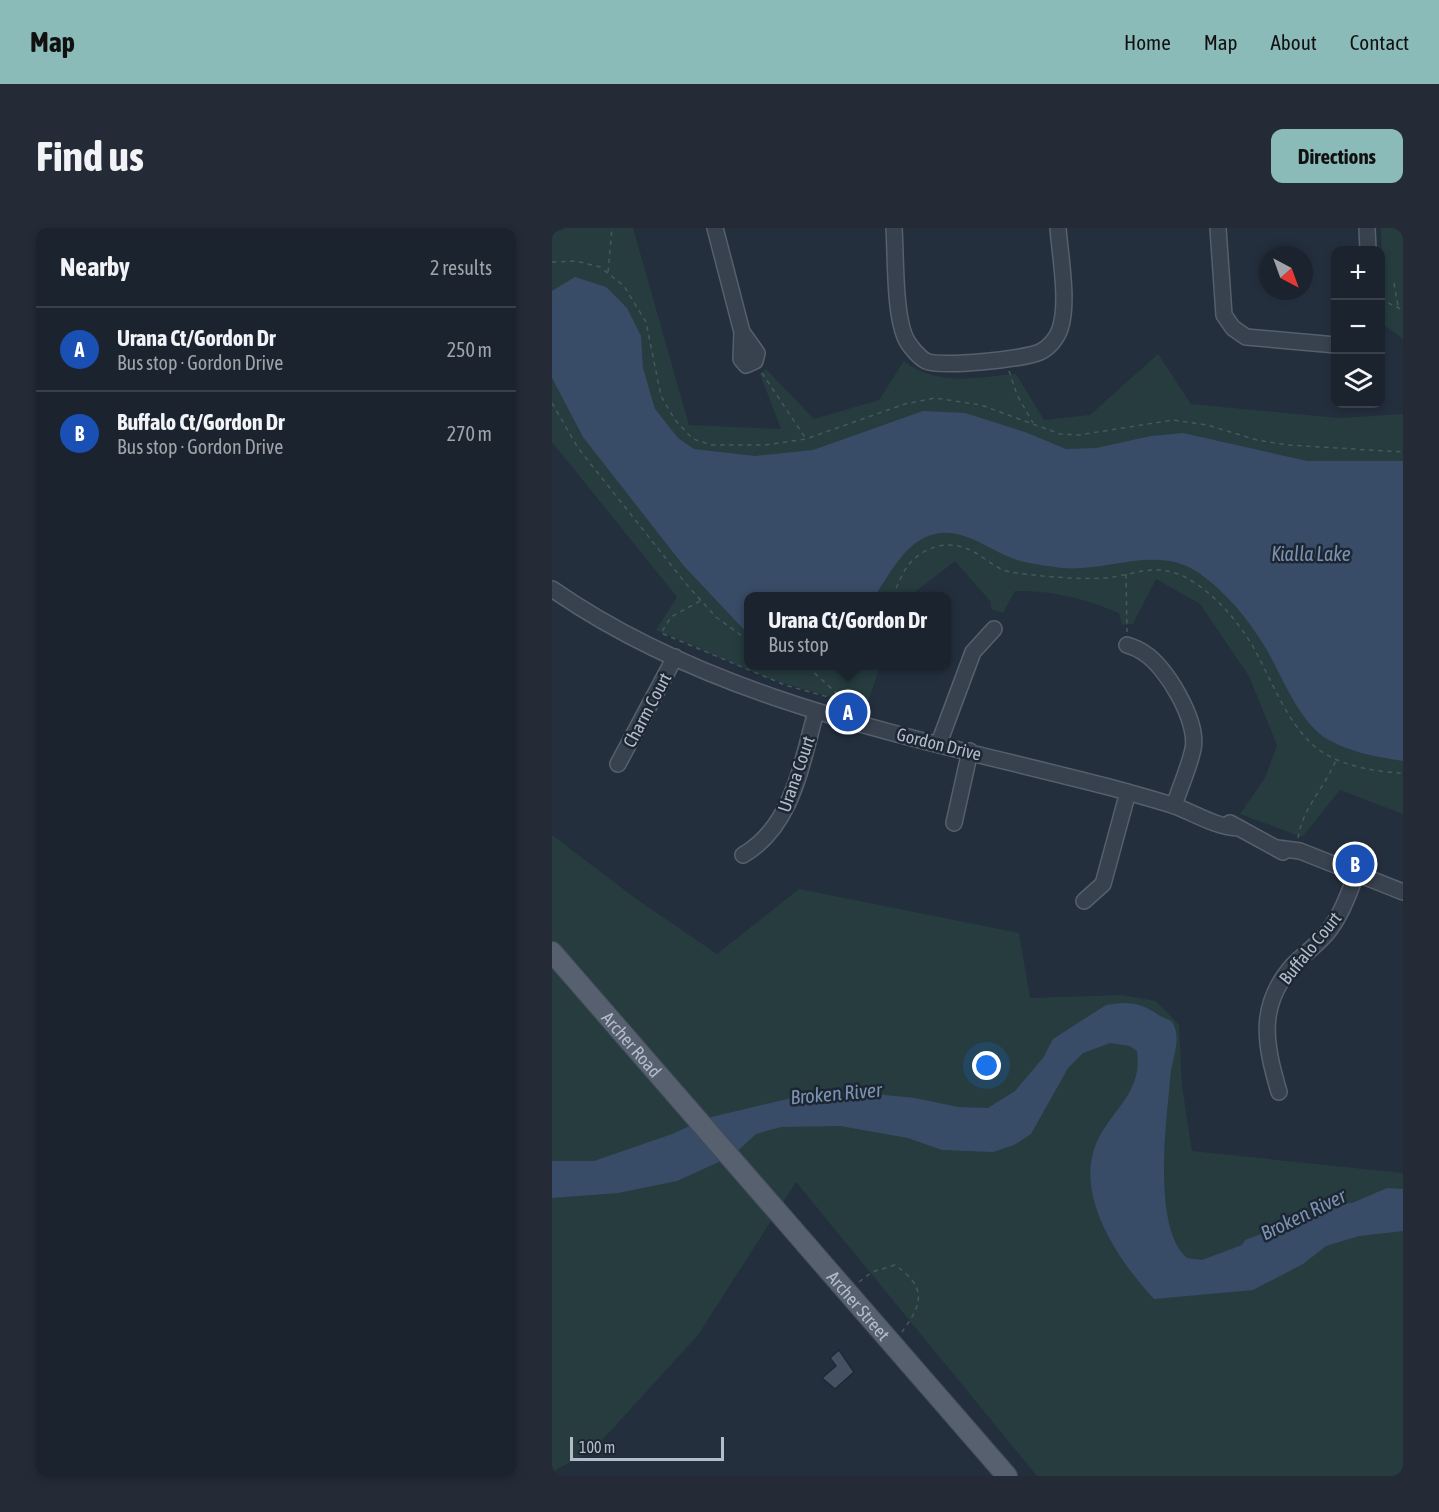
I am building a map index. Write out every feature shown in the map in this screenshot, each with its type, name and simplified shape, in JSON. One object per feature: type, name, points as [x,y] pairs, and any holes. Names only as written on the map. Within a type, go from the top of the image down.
[{"type":"main road","name":"Archer Road","points":[[552,952],[710,1135]]},
{"type":"main road","name":"Archer Street","points":[[710,1135],[1007,1476]]},
{"type":"street","points":[[715,228],[742,332],[757,358]]},
{"type":"street","points":[[894,228],[900,325],[908,342],[917,353],[926,361],[943,364],[1028,357],[1042,351],[1052,343],[1060,329],[1064,312],[1058,228]]},
{"type":"street","points":[[1218,228],[1224,315],[1233,327],[1246,337],[1331,345]]},
{"type":"street","points":[[1367,228],[1368,246]]},
{"type":"street","name":"Gordon Drive","points":[[552,589],[617,629],[734,683],[855,723],[1128,792],[1174,806],[1222,826],[1239,828],[1285,854],[1312,858],[1403,892]]},
{"type":"street","points":[[939,743],[973,652],[994,628]]},
{"type":"street","points":[[1127,645],[1146,653],[1188,710],[1194,726],[1194,747],[1174,806]]},
{"type":"street","name":"Charm Court","points":[[618,764],[675,657]]},
{"type":"street","name":"Urana Court","points":[[743,855],[760,845],[778,824],[790,801],[816,712]]},
{"type":"street","points":[[954,823],[970,752]]},
{"type":"street","points":[[1084,901],[1103,884],[1128,792]]},
{"type":"street","name":"Buffalo Court","points":[[1279,1092],[1266,1033],[1272,999],[1293,966],[1327,933],[1339,915],[1356,875]]},
{"type":"path","points":[[608,272],[612,228]]},
{"type":"path","points":[[552,262],[576,261],[608,272],[624,286],[646,322],[661,396],[675,420],[693,439],[712,445],[740,446],[806,439],[905,404],[935,398],[981,405],[1060,434],[1079,435],[1173,420],[1206,425],[1257,440],[1288,445],[1403,453]]},
{"type":"path","points":[[1394,283],[1398,307]]},
{"type":"path","points":[[1382,300],[1403,310]]},
{"type":"path","points":[[757,358],[764,379],[806,439]]},
{"type":"path","points":[[1008,358],[1012,381],[1033,424]]},
{"type":"path","points":[[552,403],[578,448],[701,600],[716,616],[744,637]]},
{"type":"path","points":[[895,592],[911,562],[933,547],[956,544],[1007,572],[1107,578],[1162,568],[1185,578],[1207,592],[1237,624],[1292,719],[1313,745],[1336,759],[1387,772],[1403,773]]},
{"type":"path","points":[[1126,573],[1127,645]]},
{"type":"path","points":[[701,600],[671,617],[661,633],[744,668]]},
{"type":"path","points":[[748,670],[774,681],[859,706],[855,723]]},
{"type":"path","points":[[811,670],[846,702]]},
{"type":"path","points":[[1312,858],[1306,838],[1298,838],[1300,823],[1327,780],[1336,759]]},
{"type":"path","points":[[847,1292],[872,1272],[895,1265],[912,1277],[920,1296],[912,1318],[890,1342]]},
{"type":"green space","name":"Kialla Lake","points":[[565,228],[633,228],[689,425],[781,429],[760,374],[766,369],[814,419],[879,400],[904,361],[917,369],[944,377],[972,378],[1016,374],[1044,420],[1090,415],[1158,354],[1191,404],[1338,418],[1403,414],[1403,814],[1340,790],[1302,837],[1240,814],[1265,778],[1277,745],[1249,676],[1200,604],[1156,579],[1133,624],[1122,625],[1119,613],[1081,600],[1042,592],[1015,591],[1003,613],[991,609],[991,602],[955,561],[915,592],[744,592],[744,668],[656,630],[677,597],[552,442],[552,234]]},
{"type":"green space","points":[[1381,228],[1403,228],[1403,339],[1385,326],[1385,246],[1382,246]]},
{"type":"green space","name":"Kialla Lake","points":[[748,670],[879,670],[866,708],[767,678]]},
{"type":"green space","points":[[552,835],[639,901],[717,954],[799,889],[1019,933],[1030,998],[1121,995],[1156,1001],[1179,1025],[1182,1086],[1192,1151],[1403,1173],[1403,1476],[1037,1476],[796,1182],[698,1335],[594,1449],[552,1472]]},
{"type":"water","name":"Kialla Lake","points":[[575,277],[606,287],[627,308],[641,336],[643,368],[655,409],[678,438],[694,449],[755,456],[813,450],[923,411],[965,413],[1025,432],[1066,449],[1096,448],[1151,436],[1183,433],[1307,461],[1403,461],[1403,761],[1356,751],[1318,733],[1300,711],[1265,647],[1236,607],[1199,573],[1183,565],[1167,561],[1133,561],[1062,568],[1017,560],[961,535],[941,533],[929,536],[910,548],[894,566],[878,592],[744,592],[744,630],[683,565],[583,437],[552,378],[552,291]]},
{"type":"water","name":"Broken River","points":[[1122,1003],[1147,1008],[1171,1021],[1175,1028],[1177,1040],[1171,1071],[1165,1142],[1165,1197],[1169,1222],[1176,1243],[1187,1258],[1202,1260],[1242,1245],[1245,1240],[1334,1204],[1352,1203],[1387,1188],[1403,1189],[1403,1231],[1359,1236],[1326,1246],[1303,1264],[1253,1290],[1154,1299],[1139,1282],[1112,1243],[1093,1198],[1090,1176],[1093,1153],[1102,1132],[1133,1085],[1138,1064],[1137,1051],[1130,1046],[1110,1043],[1083,1053],[1068,1068],[1031,1134],[1014,1145],[993,1152],[942,1150],[908,1138],[840,1126],[781,1127],[756,1134],[732,1156],[677,1181],[618,1193],[552,1198],[552,1161],[594,1161],[672,1134],[707,1118],[809,1094],[854,1092],[915,1098],[958,1107],[988,1108],[1015,1091],[1043,1058],[1053,1039],[1106,1005]]},
{"type":"building","points":[[839,1350],[854,1372],[835,1389],[822,1378],[836,1366],[830,1358]]},
{"type":"place","name":"Urana Ct/Gordon Dr","points":[[848,712]]},
{"type":"place","name":"Buffalo Ct/Gordon Dr","points":[[1355,864]]}]
